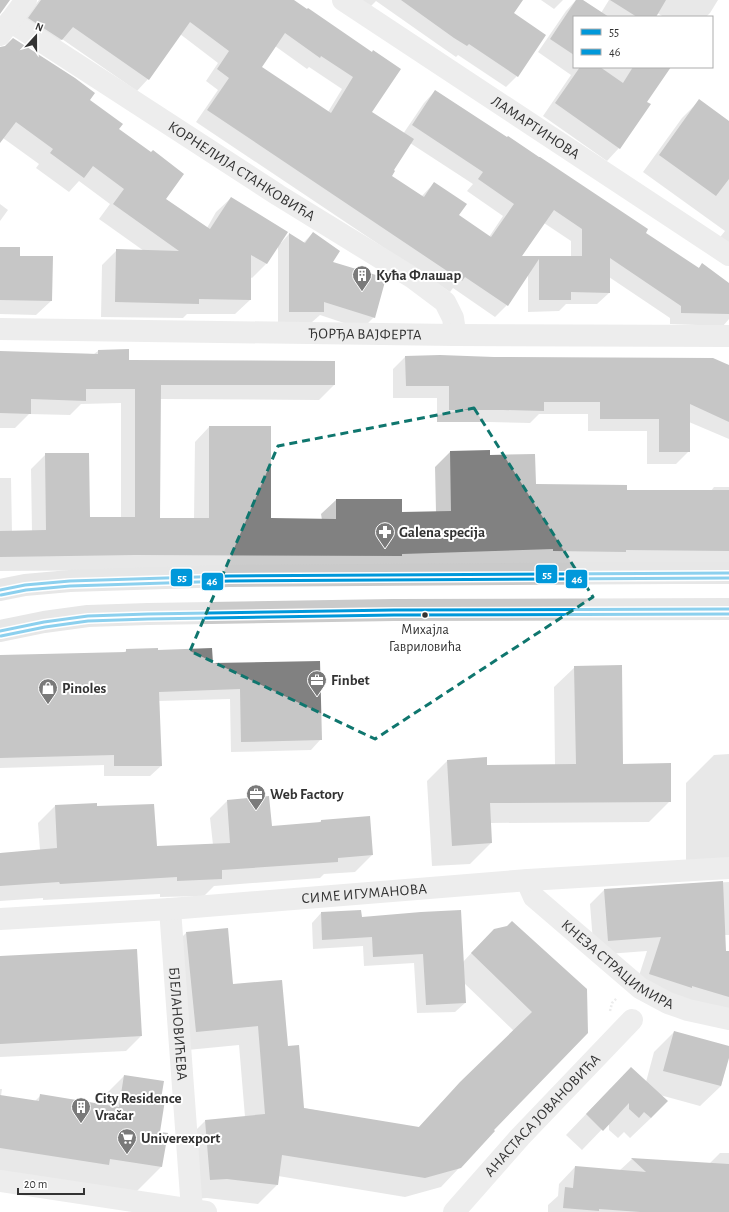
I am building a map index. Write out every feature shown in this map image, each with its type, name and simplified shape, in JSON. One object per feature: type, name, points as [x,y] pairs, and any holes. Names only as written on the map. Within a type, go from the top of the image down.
[{"type":"main road","points":[[0,590],[25,585],[70,581],[229,576],[674,572],[729,574]]},
{"type":"main road","points":[[0,630],[88,616],[148,614],[394,610],[729,609]]},
{"type":"street","points":[[5,28],[26,0]]},
{"type":"street","name":"ЛАМАРТИНОВА","points":[[343,0],[729,255]]},
{"type":"street","name":"КОРНЕЛИЈА СТАНКОВИЋА","points":[[5,28],[413,278],[444,302],[453,318],[454,335]]},
{"type":"street","name":"ЂОРЂА ВАЈФЕРТА","points":[[0,329],[454,335],[729,336]]},
{"type":"street","name":"СИМЕ ИГУМАНОВА","points":[[0,919],[170,909],[528,880],[729,868]]},
{"type":"street","name":"КНЕЗА СТРАЦИМИРА","points":[[528,880],[534,897],[640,988],[668,1003],[688,1010],[729,1019]]},
{"type":"street","name":"БЈЕЛАНОВИЋЕВА","points":[[170,909],[199,1211]]},
{"type":"street","name":"АНАСТАСА ЈОВАНОВИЋА","points":[[454,1212],[520,1137],[632,1020]]},
{"type":"street","points":[[0,1181],[199,1211]]},
{"type":"highlighted area","points":[[474,408],[593,597],[375,739],[190,651],[278,446]]},
{"type":"building","points":[[0,0],[10,0],[0,14]]},
{"type":"building","points":[[41,0],[294,0],[372,52],[373,50],[401,69],[372,112],[414,139],[394,170],[395,171],[392,176],[424,197],[434,182],[467,204],[459,215],[491,237],[514,204],[478,179],[483,172],[412,125],[435,90],[507,137],[508,136],[648,229],[646,233],[699,268],[702,263],[729,283],[729,314],[681,313],[681,306],[610,258],[610,293],[571,292],[571,300],[539,300],[539,259],[508,306],[465,277],[462,281],[207,110],[229,78],[217,69],[229,51],[190,22],[149,80],[73,27],[62,40],[28,18]],"holes":[[[285,33],[320,58],[321,56],[353,77],[331,113],[262,67]],[[554,210],[582,229],[582,256],[522,256]]]},
{"type":"building","points":[[401,0],[523,0],[514,13],[546,35],[518,77],[469,44],[467,46],[454,38]]},
{"type":"building","points":[[576,0],[583,0],[607,16],[573,16],[573,54],[550,39]]},
{"type":"building","points":[[610,0],[666,0],[657,16],[635,16]]},
{"type":"building","points":[[13,38],[75,78],[95,93],[90,100],[123,124],[119,129],[151,152],[153,150],[184,174],[166,199],[210,229],[231,197],[288,232],[267,264],[251,255],[251,300],[199,299],[199,304],[115,302],[116,249],[179,251],[113,204],[124,189],[93,166],[84,178],[50,153],[53,149],[16,122],[0,143],[0,47],[5,46]]},
{"type":"building","points":[[579,68],[601,68],[623,83],[632,68],[670,68],[647,102],[651,104],[620,149],[555,103]]},
{"type":"building","points":[[699,99],[729,121],[729,179],[716,196],[659,155]]},
{"type":"building","points":[[313,232],[340,251],[333,262],[386,278],[375,318],[324,302],[324,312],[289,312],[289,233],[305,243]]},
{"type":"building","points":[[0,247],[20,247],[20,256],[53,256],[52,301],[0,300]]},
{"type":"building","points":[[129,349],[129,360],[335,361],[335,385],[161,385],[160,518],[209,518],[209,426],[271,426],[271,518],[336,519],[336,499],[402,499],[402,512],[451,511],[450,451],[490,450],[490,455],[535,454],[536,484],[627,485],[627,490],[729,490],[729,551],[626,550],[626,552],[553,551],[553,549],[402,554],[402,556],[135,555],[0,557],[0,531],[46,530],[45,453],[89,453],[90,517],[135,517],[135,389],[86,389],[86,401],[31,399],[31,414],[0,413],[0,351],[98,354],[98,350]]},
{"type":"building","points":[[440,355],[494,357],[713,358],[729,365],[729,422],[690,404],[690,452],[659,452],[659,419],[600,419],[600,402],[544,402],[544,411],[449,410],[449,386],[406,386],[405,356]]},
{"type":"building","points":[[158,648],[158,650],[212,648],[213,663],[320,661],[322,740],[241,742],[240,689],[159,692],[162,766],[114,766],[114,755],[0,758],[0,655],[126,652],[126,649]]},
{"type":"building","points":[[622,665],[623,764],[671,763],[671,802],[490,803],[492,843],[452,846],[447,760],[487,757],[487,765],[576,764],[574,666]]},
{"type":"building","points":[[269,796],[272,826],[370,816],[373,855],[338,858],[338,862],[222,870],[222,879],[177,881],[177,877],[0,886],[0,853],[57,848],[55,805],[97,803],[97,806],[154,804],[157,846],[230,843],[227,800]]},
{"type":"building","points":[[723,881],[726,951],[729,951],[729,997],[692,986],[692,988],[649,974],[661,937],[608,941],[604,889]]},
{"type":"building","points":[[361,910],[362,917],[461,910],[466,1003],[426,1005],[423,954],[373,957],[372,937],[322,940],[321,912]]},
{"type":"building","points":[[512,921],[587,989],[588,1033],[494,1130],[495,1131],[461,1168],[425,1178],[282,1155],[278,1185],[227,1179],[210,1180],[205,1120],[265,1114],[258,1026],[196,1032],[186,932],[228,928],[233,984],[282,980],[288,1046],[299,1045],[304,1108],[419,1127],[460,1082],[532,1012],[471,953],[494,929],[507,926]]},
{"type":"building","points":[[137,949],[142,1036],[0,1044],[0,956]]},
{"type":"building","points":[[674,1031],[729,1046],[729,1058],[721,1086],[663,1071]]},
{"type":"building","points":[[631,1067],[668,1101],[651,1118],[644,1112],[639,1118],[629,1109],[629,1103],[603,1131],[586,1114]]},
{"type":"building","name":"City Residence Vračar","points":[[124,1075],[164,1081],[161,1099],[165,1100],[160,1132],[168,1133],[162,1167],[110,1159],[109,1165],[0,1148],[0,1095],[39,1101],[40,1094],[119,1107]]},
{"type":"building","points":[[631,1158],[729,1164],[729,1212],[640,1212],[563,1208],[565,1187],[573,1188],[575,1166],[646,1172]]},
{"type":"transit line","name":"55","points":[[0,590],[25,585],[70,581],[229,576],[729,573]]},
{"type":"transit line","name":"46","points":[[1,595],[26,590],[70,586],[229,581],[729,578]]},
{"type":"transit line","name":"55","points":[[0,631],[44,622],[88,616],[148,614],[394,610],[729,609]]},
{"type":"transit line","name":"46","points":[[1,636],[45,627],[88,621],[148,619],[394,615],[729,614]]},
{"type":"place","name":"Кућа Флашар","points":[[362,292]]},
{"type":"place","name":"Galena specija","points":[[385,549]]},
{"type":"place","name":"Михајла Гавриловића","points":[[425,615]]},
{"type":"place","name":"Finbet","points":[[317,697]]},
{"type":"place","name":"Pinoles","points":[[48,705]]},
{"type":"place","name":"Web Factory","points":[[256,811]]},
{"type":"place","name":"City Residence Vračar","points":[[81,1124]]},
{"type":"place","name":"Univerexport","points":[[127,1155]]}]
